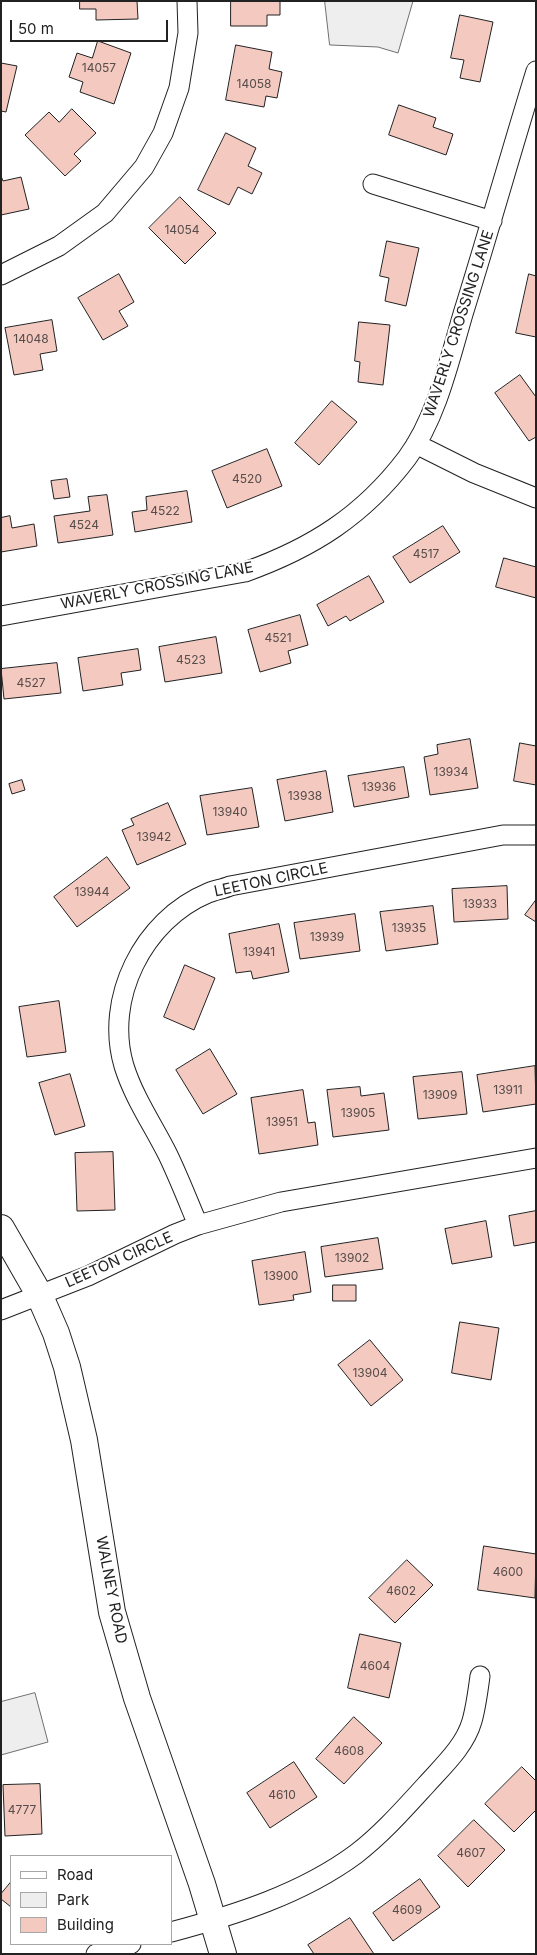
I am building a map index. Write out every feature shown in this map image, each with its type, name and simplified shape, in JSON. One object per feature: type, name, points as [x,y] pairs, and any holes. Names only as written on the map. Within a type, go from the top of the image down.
[{"type":"main road","name":"WALNEY ROAD","points":[[1,1228],[38,1294],[56,1332],[75,1398],[87,1456],[112,1612],[125,1661],[155,1754],[214,1920],[223,1954]]},
{"type":"street","points":[[1,275],[59,246],[105,213],[144,167],[163,133],[179,88],[188,33],[186,1]]},
{"type":"street","name":"WAVERLY CROSSING LANE","points":[[1,616],[245,572],[282,558],[317,540],[349,518],[377,492],[406,459],[427,424],[447,367],[536,71]]},
{"type":"street","points":[[373,184],[492,221]]},
{"type":"street","points":[[416,444],[474,473],[536,498]]},
{"type":"street","name":"LEETON CIRCLE","points":[[198,1225],[168,1154],[131,1088],[120,1040],[120,1017],[128,979],[141,950],[154,933],[171,916],[189,903],[208,893],[230,886],[503,835],[536,835]]},
{"type":"street","name":"LEETON CIRCLE","points":[[1,1310],[88,1276],[175,1234],[198,1225],[281,1202],[536,1158]]},
{"type":"street","points":[[172,1932],[258,1905],[328,1873],[356,1854],[386,1828],[451,1757],[463,1741],[472,1721],[480,1676]]},
{"type":"street","points":[[96,1954],[128,1945]]},
{"type":"green space","points":[[325,1],[413,1],[398,53],[378,47],[330,45]]},
{"type":"green space","points":[[35,1693],[48,1742],[1,1755],[1,1702]]},
{"type":"building","points":[[80,1],[137,1],[138,19],[96,20],[96,9],[80,9]]},
{"type":"building","points":[[231,1],[280,1],[280,15],[267,15],[267,26],[231,26]]},
{"type":"building","points":[[460,15],[493,22],[480,82],[460,78],[464,60],[451,58]]},
{"type":"building","points":[[98,41],[131,53],[114,104],[80,92],[83,82],[69,77],[77,53],[92,58]]},
{"type":"building","points":[[236,45],[272,52],[269,69],[282,72],[277,98],[266,96],[264,107],[226,100]]},
{"type":"building","points":[[1,63],[17,66],[6,112],[1,111]]},
{"type":"building","points":[[399,105],[436,118],[433,127],[453,134],[446,155],[389,135]]},
{"type":"building","points":[[72,109],[96,133],[74,154],[81,161],[65,176],[25,135],[49,112],[59,122]]},
{"type":"building","points":[[226,133],[256,148],[248,166],[262,173],[252,194],[238,187],[229,205],[198,190]]},
{"type":"building","points":[[1,176],[3,181],[21,177],[29,209],[1,215]]},
{"type":"building","points":[[180,197],[216,233],[185,264],[149,228]]},
{"type":"building","points":[[387,241],[419,248],[406,306],[385,301],[389,278],[380,276]]},
{"type":"building","points":[[119,274],[134,302],[119,311],[128,326],[103,340],[78,298]]},
{"type":"building","points":[[529,274],[536,276],[536,337],[516,333]]},
{"type":"building","points":[[52,320],[57,351],[40,354],[43,370],[14,375],[5,328]]},
{"type":"building","points":[[359,322],[390,325],[383,385],[358,382],[360,362],[355,361]]},
{"type":"building","points":[[520,375],[536,397],[536,437],[529,441],[495,393]]},
{"type":"building","points":[[332,401],[357,422],[319,465],[295,443]]},
{"type":"building","points":[[267,449],[282,486],[227,508],[212,471]]},
{"type":"building","points":[[67,479],[70,497],[54,499],[51,481]]},
{"type":"building","points":[[187,491],[192,522],[135,532],[132,512],[147,510],[146,497]]},
{"type":"building","points":[[107,495],[113,535],[58,543],[54,516],[90,511],[88,497]]},
{"type":"building","points":[[10,516],[12,528],[34,524],[37,546],[1,552],[1,518]]},
{"type":"building","points":[[443,526],[460,552],[410,583],[393,557]]},
{"type":"building","points":[[504,558],[536,567],[536,598],[496,587]]},
{"type":"building","points":[[369,576],[384,602],[350,621],[346,616],[328,626],[317,605]]},
{"type":"building","points":[[300,615],[308,645],[288,651],[291,663],[260,672],[248,630]]},
{"type":"building","points":[[216,637],[222,673],[165,682],[159,647]]},
{"type":"building","points":[[138,649],[141,670],[121,673],[123,685],[83,691],[78,658]]},
{"type":"building","points":[[57,663],[61,693],[4,699],[1,669]]},
{"type":"building","points":[[470,739],[478,788],[430,795],[424,757],[438,754],[437,745]]},
{"type":"building","points":[[520,743],[536,746],[536,785],[514,781]]},
{"type":"building","points":[[404,767],[409,797],[354,807],[348,776]]},
{"type":"building","points":[[326,771],[333,812],[285,821],[277,780]]},
{"type":"building","points":[[22,780],[25,790],[12,794],[9,784]]},
{"type":"building","points":[[252,788],[259,827],[207,835],[200,796]]},
{"type":"building","points":[[168,803],[186,844],[137,865],[122,830],[134,825],[131,819]]},
{"type":"building","points":[[107,857],[130,888],[77,927],[54,897]]},
{"type":"building","points":[[507,886],[508,919],[454,922],[452,889]]},
{"type":"building","points":[[536,900],[536,922],[525,915]]},
{"type":"building","points":[[433,906],[438,944],[386,951],[380,912]]},
{"type":"building","points":[[355,914],[360,951],[300,959],[294,923]]},
{"type":"building","points":[[279,924],[289,972],[253,979],[251,971],[236,973],[229,934]]},
{"type":"building","points":[[185,965],[215,978],[194,1030],[164,1017]]},
{"type":"building","points":[[59,1001],[66,1052],[27,1057],[19,1007]]},
{"type":"building","points":[[210,1049],[237,1094],[203,1114],[176,1070]]},
{"type":"building","points":[[535,1066],[536,1104],[483,1112],[477,1075]]},
{"type":"building","points":[[462,1072],[467,1114],[418,1119],[413,1077]]},
{"type":"building","points":[[70,1074],[85,1126],[55,1135],[39,1083]]},
{"type":"building","points":[[360,1087],[361,1096],[384,1093],[389,1130],[333,1137],[327,1090]]},
{"type":"building","points":[[303,1090],[308,1123],[315,1122],[318,1145],[259,1154],[251,1098]]},
{"type":"building","points":[[113,1152],[115,1210],[77,1211],[75,1153]]},
{"type":"building","points":[[536,1211],[536,1242],[514,1246],[509,1216]]},
{"type":"building","points":[[486,1221],[492,1257],[452,1264],[445,1229]]},
{"type":"building","points":[[378,1238],[383,1269],[325,1277],[321,1247]]},
{"type":"building","points":[[305,1252],[311,1292],[293,1295],[294,1300],[259,1305],[252,1261]]},
{"type":"building","points":[[333,1285],[356,1285],[356,1301],[333,1301]]},
{"type":"building","points":[[460,1322],[499,1328],[491,1380],[452,1373]]},
{"type":"building","points":[[370,1340],[403,1380],[371,1406],[338,1365]]},
{"type":"building","points":[[484,1546],[536,1554],[535,1598],[478,1590]]},
{"type":"building","points":[[407,1560],[433,1585],[395,1623],[369,1598]]},
{"type":"building","points":[[360,1634],[401,1643],[389,1698],[348,1688]]},
{"type":"building","points":[[354,1717],[382,1743],[344,1784],[316,1759]]},
{"type":"building","points":[[294,1762],[317,1797],[270,1828],[247,1793]]},
{"type":"building","points":[[522,1767],[536,1781],[536,1810],[514,1832],[485,1804]]},
{"type":"building","points":[[40,1784],[42,1834],[5,1836],[3,1785]]},
{"type":"building","points":[[474,1820],[505,1850],[468,1887],[438,1856]]},
{"type":"building","points":[[420,1879],[440,1907],[393,1941],[373,1913]]},
{"type":"building","points":[[10,1883],[10,1906],[1,1899],[1,1894]]},
{"type":"building","points":[[350,1918],[374,1954],[314,1954],[308,1945]]}]
